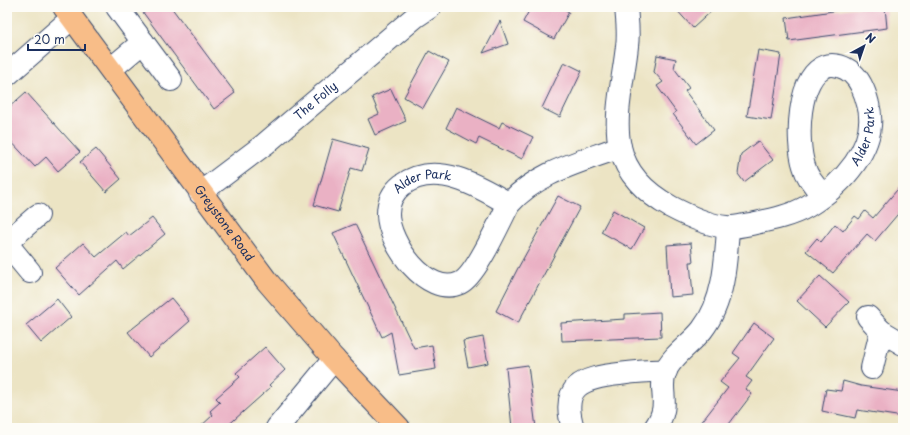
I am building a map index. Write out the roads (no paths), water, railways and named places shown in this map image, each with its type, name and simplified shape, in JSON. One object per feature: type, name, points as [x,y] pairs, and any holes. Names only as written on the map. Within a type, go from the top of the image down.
[{"type":"main road","name":"Greystone Road","points":[[68,13],[266,280],[334,359],[399,428]]},
{"type":"street","points":[[117,7],[171,80]]},
{"type":"street","name":"Alder Park","points":[[626,7],[628,44],[617,121],[620,147],[627,167],[640,184],[661,202],[687,216],[709,224],[728,228],[762,222],[808,206],[823,195],[846,175],[858,159],[870,125],[869,108],[864,90],[858,80],[843,67],[833,65],[824,67],[816,72],[811,78],[805,92],[801,120],[801,149],[804,166],[811,182],[823,195]]},
{"type":"street","name":"The Folly","points":[[200,193],[265,144],[418,10]]},
{"type":"street","points":[[7,75],[68,13]]},
{"type":"street","points":[[111,69],[143,42]]},
{"type":"street","name":"Alder Park","points":[[509,204],[479,187],[460,179],[442,176],[424,176],[407,182],[393,194],[389,207],[388,220],[401,252],[420,273],[439,284],[454,285],[461,283],[472,271],[509,204],[521,191],[543,177],[620,147]]},
{"type":"street","points":[[30,272],[7,243],[38,215]]},
{"type":"street","points":[[656,428],[664,408],[666,371],[673,360],[702,330],[714,311],[724,274],[728,228]]},
{"type":"street","points":[[872,368],[874,324],[903,344]]},
{"type":"street","points":[[277,428],[334,359]]},
{"type":"street","points":[[573,428],[568,409],[569,401],[576,388],[584,381],[597,376],[647,371],[666,371]]}]
